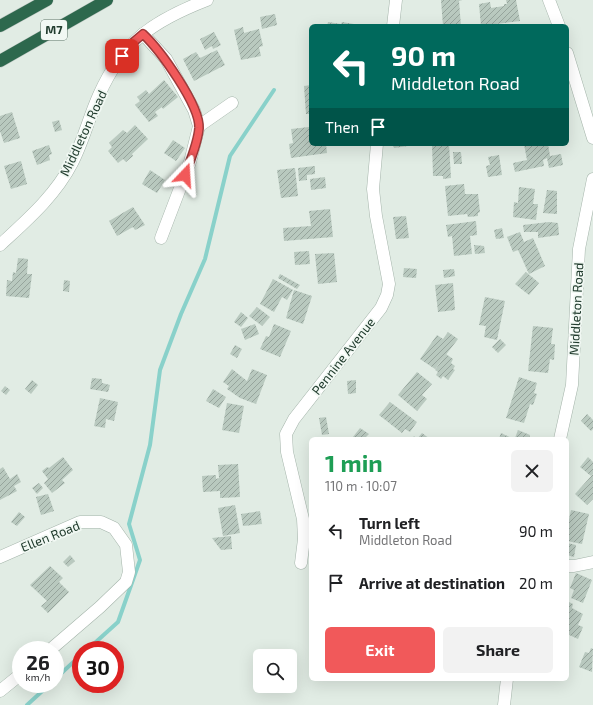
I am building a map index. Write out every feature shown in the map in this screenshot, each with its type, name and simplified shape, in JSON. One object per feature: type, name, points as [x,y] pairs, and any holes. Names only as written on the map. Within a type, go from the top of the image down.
[{"type":"highway","name":"M7","points":[[0,26],[47,0]]},
{"type":"highway","name":"M7","points":[[0,61],[107,0]]},
{"type":"street","name":"Middleton Road","points":[[0,245],[30,218],[56,189],[72,162],[100,94],[114,68],[130,45],[154,25],[177,12],[207,0]]},
{"type":"street","points":[[393,24],[396,0]]},
{"type":"street","points":[[549,0],[558,24]]},
{"type":"street","points":[[143,34],[166,60],[194,110],[199,126],[190,162],[161,238]]},
{"type":"street","points":[[569,60],[593,138]]},
{"type":"street","points":[[199,126],[232,103]]},
{"type":"street","name":"Pennine Avenue","points":[[301,563],[304,539],[303,519],[286,452],[286,434],[294,419],[381,308],[388,295],[389,284],[376,216],[373,189],[377,146]]},
{"type":"street","name":"Middleton Road","points":[[560,437],[572,385],[580,249],[593,180]]},
{"type":"street","name":"Ellen Road","points":[[0,557],[80,522],[101,522],[114,528],[126,545],[129,559],[129,572],[126,582],[60,641]]},
{"type":"street","points":[[569,566],[593,562]]},
{"type":"street","points":[[0,691],[12,681]]},
{"type":"street","points":[[504,705],[507,681]]},
{"type":"building","points":[[441,0],[462,0],[459,1],[461,24],[443,24]]},
{"type":"building","points":[[506,0],[516,0],[520,21],[497,24],[481,24],[479,4],[490,2],[491,8],[504,6],[504,4],[507,4]]},
{"type":"building","points":[[275,14],[277,25],[262,29],[260,17]]},
{"type":"building","points":[[328,22],[341,24],[328,24]]},
{"type":"building","points":[[342,22],[354,24],[341,24]]},
{"type":"building","points":[[243,27],[244,33],[259,29],[263,46],[259,47],[261,56],[241,60],[234,30]]},
{"type":"building","points":[[214,32],[221,45],[213,49],[212,46],[205,50],[200,39]]},
{"type":"building","points":[[217,50],[225,65],[194,81],[183,59],[196,52],[200,58]]},
{"type":"building","points":[[164,80],[178,97],[163,109],[162,107],[155,112],[158,116],[149,122],[135,105],[140,101],[137,97],[146,90],[149,94]]},
{"type":"building","points":[[309,85],[309,114],[306,114],[304,86]]},
{"type":"building","points":[[12,112],[20,138],[4,143],[0,131],[0,116]]},
{"type":"building","points":[[59,120],[62,130],[55,132],[52,122]]},
{"type":"building","points":[[135,125],[148,139],[126,162],[123,159],[118,163],[108,151],[112,147],[109,143],[123,130],[127,133]]},
{"type":"building","points":[[309,127],[309,146],[326,146],[327,153],[291,158],[289,144],[293,143],[291,129]]},
{"type":"building","points":[[173,140],[185,148],[176,161],[164,153]]},
{"type":"building","points":[[49,145],[52,154],[49,155],[50,160],[37,165],[32,151]]},
{"type":"building","points":[[394,146],[408,146],[394,148]]},
{"type":"building","points":[[432,146],[449,146],[451,178],[443,179],[443,176],[433,176]]},
{"type":"building","points":[[524,146],[548,146],[550,156],[561,154],[563,165],[549,168],[547,158],[543,160],[544,166],[515,172],[513,163],[527,160]]},
{"type":"building","points":[[453,152],[461,152],[462,164],[454,164]]},
{"type":"building","points":[[499,155],[502,175],[488,177],[486,166],[490,165],[488,157]]},
{"type":"building","points":[[21,161],[27,184],[11,189],[4,166]]},
{"type":"building","points":[[315,166],[315,174],[307,175],[307,180],[299,181],[298,168]]},
{"type":"building","points":[[295,168],[298,196],[281,198],[277,170]]},
{"type":"building","points":[[150,170],[165,180],[157,193],[142,184]]},
{"type":"building","points":[[325,177],[326,188],[311,190],[310,179]]},
{"type":"building","points":[[464,184],[465,194],[478,194],[480,212],[478,213],[478,216],[468,217],[467,214],[448,216],[445,186]]},
{"type":"building","points":[[519,187],[535,189],[533,204],[538,204],[536,220],[513,217],[514,202],[518,203]]},
{"type":"building","points":[[547,190],[557,191],[557,214],[543,213]]},
{"type":"building","points":[[133,207],[145,225],[135,230],[133,227],[117,236],[109,221]]},
{"type":"building","points":[[330,209],[333,237],[284,241],[283,228],[311,226],[309,211]]},
{"type":"building","points":[[406,216],[409,238],[396,239],[393,217]]},
{"type":"building","points":[[476,221],[477,235],[470,236],[472,254],[454,256],[452,236],[448,237],[446,225]]},
{"type":"building","points":[[549,222],[558,223],[559,235],[538,238],[538,232],[524,232],[523,225]]},
{"type":"building","points":[[502,228],[504,238],[496,239],[494,230]]},
{"type":"building","points":[[520,232],[524,242],[533,238],[545,266],[529,274],[518,250],[513,252],[507,237]]},
{"type":"building","points":[[474,245],[484,246],[485,253],[475,254]]},
{"type":"building","points":[[309,251],[310,264],[295,265],[294,252]]},
{"type":"building","points":[[334,253],[337,282],[318,284],[315,254]]},
{"type":"building","points":[[18,258],[28,259],[27,274],[32,274],[29,298],[6,296],[7,280],[12,281],[13,272],[16,273]]},
{"type":"building","points":[[404,268],[417,269],[416,278],[403,277]]},
{"type":"building","points":[[454,269],[455,276],[444,278],[443,270]]},
{"type":"building","points":[[526,272],[539,283],[529,295],[515,284]]},
{"type":"building","points":[[280,274],[300,285],[297,289],[278,278]]},
{"type":"building","points":[[273,279],[293,290],[287,300],[282,297],[274,312],[260,304]]},
{"type":"building","points":[[64,280],[70,281],[69,292],[63,291]]},
{"type":"building","points":[[453,283],[455,310],[438,312],[435,285]]},
{"type":"building","points":[[294,290],[312,296],[303,324],[286,318]]},
{"type":"building","points":[[485,297],[505,301],[497,340],[484,337],[486,326],[479,325]]},
{"type":"building","points":[[257,307],[270,317],[262,326],[249,316]]},
{"type":"building","points":[[241,312],[248,318],[241,327],[234,322]]},
{"type":"building","points":[[255,324],[259,334],[245,340],[241,329]]},
{"type":"building","points":[[274,324],[291,331],[280,357],[260,349],[266,336],[269,337]]},
{"type":"building","points":[[533,326],[553,328],[551,344],[555,344],[554,360],[550,359],[548,373],[528,371]]},
{"type":"building","points":[[448,332],[458,339],[435,369],[420,359],[437,335],[443,339]]},
{"type":"building","points":[[500,339],[506,345],[498,353],[492,347]]},
{"type":"building","points":[[235,345],[242,349],[237,358],[230,354]]},
{"type":"building","points":[[446,354],[453,359],[451,363],[455,366],[453,369],[455,370],[448,380],[443,376],[441,379],[436,375],[438,372],[435,370]]},
{"type":"building","points":[[232,369],[247,381],[252,369],[267,375],[256,404],[240,398],[227,389],[229,386],[223,382]]},
{"type":"building","points":[[417,372],[432,384],[422,395],[427,399],[417,411],[398,395]]},
{"type":"building","points":[[519,377],[537,383],[534,393],[537,394],[533,405],[530,404],[524,423],[506,418]]},
{"type":"building","points":[[92,378],[102,379],[102,383],[110,385],[108,392],[90,389]]},
{"type":"building","points":[[32,380],[38,385],[31,394],[25,389]]},
{"type":"building","points":[[356,380],[356,393],[348,394],[347,381]]},
{"type":"building","points":[[5,386],[10,390],[6,395],[1,391]]},
{"type":"building","points":[[213,389],[226,397],[219,408],[206,401]]},
{"type":"building","points":[[100,398],[118,402],[114,421],[106,419],[105,428],[94,426]]},
{"type":"building","points":[[390,402],[417,422],[410,432],[405,429],[402,433],[379,415]]},
{"type":"building","points":[[227,403],[244,406],[239,433],[222,430]]},
{"type":"building","points":[[587,414],[593,420],[593,429],[591,431],[581,421]]},
{"type":"building","points":[[326,417],[329,434],[322,435],[319,418]]},
{"type":"building","points":[[360,428],[369,434],[366,437],[353,437]]},
{"type":"building","points":[[518,430],[530,435],[530,437],[515,437]]},
{"type":"building","points":[[422,433],[427,437],[419,437]]},
{"type":"building","points":[[501,433],[510,437],[500,437]]},
{"type":"building","points":[[63,457],[73,470],[62,480],[65,483],[52,493],[44,483],[48,479],[42,471],[47,467],[49,468]]},
{"type":"building","points":[[588,457],[593,462],[593,474],[591,476],[580,467]]},
{"type":"building","points":[[238,464],[240,497],[220,498],[220,491],[203,492],[202,476],[216,475],[216,479],[219,478],[218,465]]},
{"type":"building","points":[[3,467],[10,479],[17,474],[21,482],[14,486],[17,491],[0,500],[0,469]]},
{"type":"building","points":[[593,474],[593,499],[587,505],[575,494]]},
{"type":"building","points":[[39,483],[43,488],[37,494],[32,488]]},
{"type":"building","points":[[48,494],[54,511],[41,515],[36,497]]},
{"type":"building","points":[[235,505],[240,533],[223,536],[218,508]]},
{"type":"building","points":[[571,510],[589,514],[582,544],[569,541],[569,520]]},
{"type":"building","points":[[260,511],[262,524],[243,526],[241,514]]},
{"type":"building","points":[[19,512],[25,517],[17,526],[11,522]]},
{"type":"building","points":[[231,536],[232,549],[221,550],[212,538]]},
{"type":"building","points":[[569,543],[576,545],[574,557],[569,556]]},
{"type":"building","points":[[70,555],[75,561],[68,567],[63,562]]},
{"type":"building","points":[[50,566],[63,578],[59,582],[69,592],[48,613],[41,606],[47,601],[30,585]]},
{"type":"building","points":[[576,573],[592,580],[583,603],[571,598],[574,590],[570,588]]},
{"type":"building","points":[[569,602],[573,604],[572,608],[583,614],[578,625],[583,627],[578,639],[569,635]]},
{"type":"building","points":[[591,648],[593,649],[592,672],[579,667],[585,652],[589,653]]},
{"type":"waterway","points":[[97,641],[118,622],[140,560],[129,524],[150,445],[160,370],[181,314],[205,259],[230,156],[274,90]]},
{"type":"waterway","points":[[64,671],[72,663]]},
{"type":"waterway","points":[[27,705],[40,693]]},
{"type":"route","points":[[122,56],[130,45],[143,34],[157,47],[180,83],[194,110],[199,126],[196,142],[185,175]]}]
